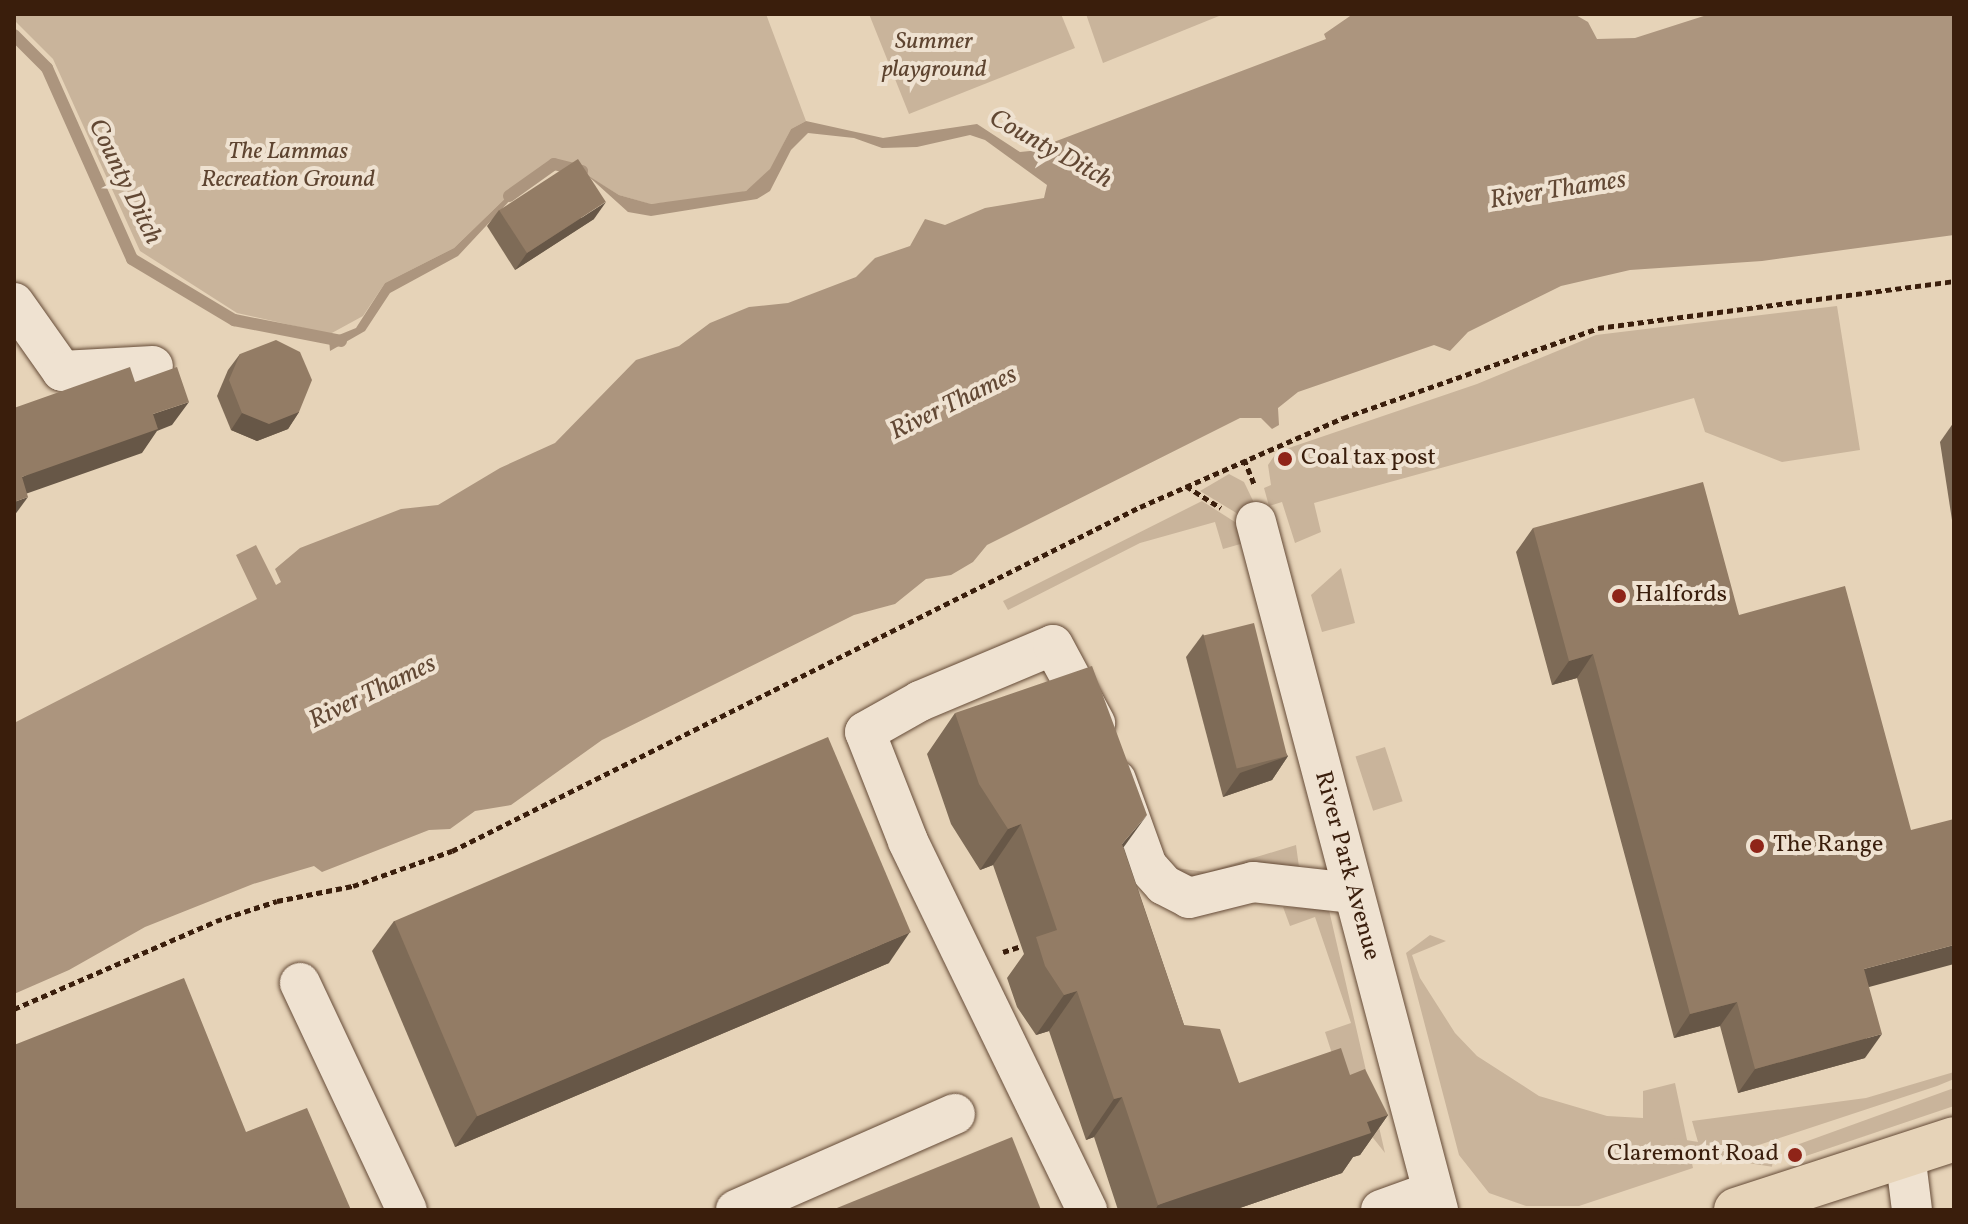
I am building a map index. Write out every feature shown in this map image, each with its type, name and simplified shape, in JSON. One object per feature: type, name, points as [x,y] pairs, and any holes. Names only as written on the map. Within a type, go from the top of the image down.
[{"type":"main road","points":[[1736,1210],[1954,1139]]},
{"type":"street","points":[[14,303],[62,371],[153,366]]},
{"type":"street","name":"River Park Avenue","points":[[1256,522],[1435,1201]]},
{"type":"street","points":[[1087,1210],[908,841],[865,732],[920,701],[1053,645],[1085,696],[1147,866],[1164,885],[1189,898],[1253,882],[1353,893]]},
{"type":"street","points":[[300,983],[407,1210]]},
{"type":"street","points":[[736,1210],[955,1114]]},
{"type":"street","points":[[1905,1154],[1912,1210]]},
{"type":"street","points":[[1386,1209],[1435,1201]]},
{"type":"path","points":[[14,1009],[216,921],[277,901],[353,886],[452,851],[1140,507],[1343,418],[1598,328],[1954,281]]},
{"type":"green space","name":"The Lammas Recreation Ground","points":[[14,14],[766,14],[806,121],[791,129],[770,171],[746,191],[726,197],[650,204],[619,195],[568,164],[554,164],[518,186],[454,248],[385,283],[363,316],[330,334],[237,313],[140,251],[53,59],[14,20]]},
{"type":"green space","name":"Summer playground","points":[[869,14],[1061,14],[1075,48],[909,114]]},
{"type":"green space","points":[[1086,14],[1224,14],[1103,63]]},
{"type":"green space","points":[[1837,306],[1860,450],[1782,462],[1705,432],[1694,398],[1314,503],[1321,532],[1295,543],[1282,502],[1269,506],[1264,488],[1271,485],[1268,465],[1277,452],[1477,384],[1596,335]]},
{"type":"green space","points":[[1229,474],[1244,482],[1257,509],[1238,514],[1200,491]]},
{"type":"green space","points":[[1202,501],[1238,524],[1244,543],[1223,549],[1215,522],[1140,543],[1008,610],[1003,601]]},
{"type":"green space","points":[[1341,568],[1355,623],[1322,632],[1311,595]]},
{"type":"green space","points":[[1385,747],[1403,801],[1373,811],[1356,757]]},
{"type":"green space","points":[[1296,845],[1299,867],[1259,863],[1195,878],[1167,867],[1207,872]]},
{"type":"green space","points":[[1283,907],[1329,910],[1385,1153],[1321,1072],[1336,1066],[1325,1032],[1351,1023],[1315,917],[1290,926]]},
{"type":"green space","points":[[1430,935],[1446,941],[1412,955],[1420,978],[1455,1033],[1477,1056],[1539,1096],[1607,1116],[1643,1118],[1643,1091],[1675,1083],[1693,1168],[1579,1206],[1526,1206],[1489,1193],[1459,1155],[1406,953]]},
{"type":"green space","points":[[1954,1072],[1954,1079],[1937,1086],[1704,1163],[1692,1121],[1866,1098]]},
{"type":"green space","points":[[1954,1088],[1954,1106],[1800,1158],[1791,1147]]},
{"type":"green space","points":[[1673,1138],[1774,1154],[1772,1167],[1671,1151]]},
{"type":"water","name":"River Thames","points":[[1353,14],[1574,14],[1588,22],[1597,39],[1635,38],[1710,14],[1954,14],[1954,235],[1762,261],[1630,270],[1561,286],[1468,332],[1450,351],[1434,345],[1298,392],[1278,408],[1279,425],[1272,429],[1261,418],[1240,418],[987,545],[973,562],[951,575],[926,579],[895,604],[854,615],[602,740],[511,805],[475,811],[450,829],[429,830],[322,872],[314,866],[253,884],[145,927],[69,970],[14,994],[14,723],[257,599],[236,555],[256,545],[276,585],[281,582],[275,569],[300,548],[401,509],[438,505],[500,468],[555,443],[636,360],[679,346],[710,323],[749,307],[788,303],[856,277],[875,258],[910,246],[925,219],[945,225],[985,208],[1044,198],[1047,185],[985,140],[970,135],[917,147],[882,148],[854,138],[808,133],[791,150],[770,191],[757,199],[651,216],[628,212],[587,175],[559,166],[512,198],[458,256],[390,293],[365,331],[330,351],[329,339],[356,328],[385,283],[454,248],[518,186],[554,164],[568,163],[619,195],[651,204],[746,191],[770,169],[791,129],[806,121],[883,138],[977,124],[1020,152],[1030,151],[1326,39],[1324,34]]},
{"type":"building","points":[[578,159],[606,202],[527,253],[499,210]]},
{"type":"building","points":[[276,340],[300,352],[312,380],[299,412],[269,424],[242,413],[229,380],[240,354]]},
{"type":"building","points":[[130,367],[135,382],[177,367],[189,402],[153,414],[158,429],[22,477],[28,497],[14,502],[14,408]]},
{"type":"building","name":"The Range","points":[[1703,482],[1739,615],[1845,586],[1911,830],[1954,819],[1954,945],[1864,969],[1882,1034],[1755,1069],[1737,1002],[1690,1014],[1593,654],[1569,661],[1533,528]]},
{"type":"building","points":[[1254,623],[1287,756],[1237,769],[1204,636]]},
{"type":"building","points":[[1092,666],[1147,815],[1122,844],[1184,1025],[1220,1029],[1239,1083],[1341,1048],[1350,1075],[1365,1069],[1388,1115],[1367,1122],[1371,1133],[1158,1205],[1122,1097],[1114,1099],[1077,991],[1064,995],[1045,966],[1036,937],[1057,930],[1021,824],[1008,829],[979,784],[955,713]]},
{"type":"building","points":[[828,737],[911,932],[477,1116],[394,921]]},
{"type":"building","points":[[184,978],[246,1132],[307,1108],[351,1210],[14,1210],[14,1045]]},
{"type":"building","points":[[1012,1137],[1041,1210],[832,1210]]},
{"type":"waterway","name":"County Ditch","points":[[14,35],[47,68],[132,259],[234,320],[341,341]]},
{"type":"waterway","name":"County Ditch","points":[[509,196],[554,164],[582,171]]},
{"type":"place","name":"Coal tax post","points":[[1285,459]]},
{"type":"place","name":"Halfords","points":[[1619,596]]},
{"type":"place","name":"The Range","points":[[1757,846]]},
{"type":"place","name":"Claremont Road","points":[[1795,1155]]}]
